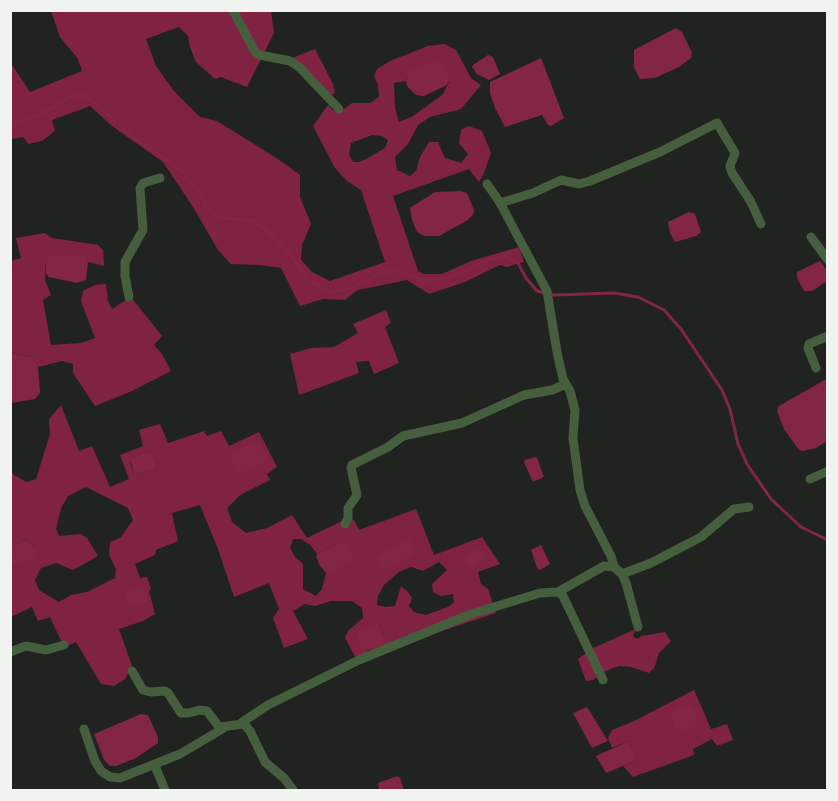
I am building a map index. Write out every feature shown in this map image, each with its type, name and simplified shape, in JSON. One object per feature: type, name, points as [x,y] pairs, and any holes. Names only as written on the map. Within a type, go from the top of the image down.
[{"type":"street","points":[[233,10],[255,52],[290,61],[339,109]]},
{"type":"street","points":[[500,203],[533,193],[561,180],[579,184],[590,181],[660,152],[717,123],[735,153],[730,166],[732,173],[752,202],[761,224]]},
{"type":"street","points":[[129,297],[125,262],[143,230],[140,188],[143,183],[160,178]]},
{"type":"street","points":[[487,184],[500,203],[547,291],[557,352],[575,410],[573,438],[580,490],[585,506],[611,556],[614,567],[622,574],[632,599],[638,627]]},
{"type":"street","points":[[811,237],[828,261]]},
{"type":"street","points":[[816,368],[808,348],[809,344],[828,336]]},
{"type":"street","points":[[345,524],[348,518],[348,508],[357,495],[352,465],[388,447],[403,436],[462,423],[524,395],[552,390],[566,384]]},
{"type":"street","points":[[810,479],[828,471]]},
{"type":"street","points":[[622,574],[651,563],[701,537],[734,509],[749,507]]},
{"type":"street","points":[[84,729],[95,761],[101,771],[110,777],[120,778],[155,766],[200,744],[224,728],[241,723],[268,705],[327,675],[471,615],[498,608],[530,595],[558,592],[604,566],[614,567]]},
{"type":"street","points":[[558,592],[603,680]]},
{"type":"street","points":[[10,652],[26,646],[46,650],[64,645]]},
{"type":"street","points":[[132,671],[143,690],[165,691],[182,713],[207,711],[219,727],[224,728]]},
{"type":"street","points":[[241,723],[250,731],[265,762],[293,790]]},
{"type":"street","points":[[155,766],[165,790]]},
{"type":"shaded area","points":[[51,11],[271,11],[274,33],[247,87],[221,77],[215,79],[196,62],[188,36],[179,27],[146,39],[156,66],[174,91],[200,117],[217,121],[300,175],[300,197],[311,224],[302,245],[301,260],[312,272],[330,281],[385,262],[361,190],[347,181],[335,168],[313,126],[328,105],[334,111],[340,112],[352,103],[370,103],[379,97],[378,85],[374,76],[377,69],[390,61],[428,46],[445,44],[456,50],[471,78],[481,85],[461,109],[430,117],[418,125],[408,144],[395,157],[397,170],[410,176],[416,171],[420,157],[429,142],[438,142],[445,158],[461,163],[468,154],[459,143],[461,130],[469,126],[482,131],[491,153],[479,182],[469,169],[393,196],[418,271],[423,274],[442,274],[471,261],[519,247],[524,262],[507,267],[500,265],[465,282],[429,294],[407,280],[358,290],[345,300],[323,299],[300,306],[281,268],[231,264],[218,250],[163,162],[112,126],[90,106],[52,120],[55,131],[42,141],[28,144],[23,137],[11,139],[10,62],[30,92],[82,71],[78,59],[60,37]],"holes":[[[406,78],[449,82],[443,94],[413,116],[399,122],[395,108],[394,83],[406,81]],[[372,135],[382,136],[388,140],[385,148],[359,162],[353,162],[349,154],[351,143]]]},
{"type":"shaded area","points":[[676,28],[682,32],[692,53],[691,58],[679,67],[655,78],[640,79],[634,67],[634,50]]},
{"type":"shaded area","points":[[315,49],[333,84],[335,93],[329,96],[292,58]]},
{"type":"shaded area","points":[[488,55],[493,57],[500,74],[489,80],[477,74],[472,67]]},
{"type":"shaded area","points":[[541,58],[564,118],[551,126],[542,115],[505,127],[490,93],[490,82]]},
{"type":"shaded area","points":[[439,60],[443,62],[449,77],[447,85],[424,96],[416,95],[407,86],[408,74],[411,70]]},
{"type":"shaded area","points":[[461,191],[467,193],[474,210],[468,220],[439,236],[424,236],[417,232],[410,208],[435,192]]},
{"type":"shaded area","points":[[689,212],[695,214],[701,232],[696,236],[675,242],[668,222]]},
{"type":"shaded area","points":[[45,233],[52,238],[98,245],[103,250],[104,266],[88,262],[87,258],[55,254],[46,260],[45,280],[51,295],[43,300],[51,345],[81,343],[95,338],[81,301],[83,291],[95,285],[106,284],[108,301],[112,309],[131,297],[162,336],[154,345],[171,371],[132,391],[95,406],[73,373],[73,364],[62,361],[38,367],[32,357],[11,353],[11,261],[21,258],[16,238]]},
{"type":"shaded area","points":[[55,254],[87,258],[86,280],[77,283],[49,277],[46,274],[46,260]]},
{"type":"shaded area","points":[[820,261],[827,271],[827,281],[812,291],[804,291],[797,278],[797,272]]},
{"type":"shaded area","points":[[386,310],[391,323],[385,327],[399,363],[374,374],[369,361],[356,362],[359,373],[299,395],[290,354],[311,348],[334,347],[358,333],[353,324]]},
{"type":"shaded area","points":[[10,353],[32,357],[38,367],[40,393],[35,399],[11,403]]},
{"type":"shaded area","points":[[828,378],[827,441],[816,448],[799,450],[784,429],[777,411],[779,406]]},
{"type":"shaded area","points":[[61,405],[79,451],[92,446],[110,487],[129,479],[120,455],[143,446],[139,430],[160,424],[168,443],[204,431],[207,436],[221,431],[229,446],[259,432],[277,467],[267,474],[270,480],[240,495],[227,508],[232,522],[246,533],[267,528],[292,515],[307,538],[340,522],[354,520],[359,530],[416,509],[434,555],[482,537],[500,564],[478,572],[481,584],[488,589],[496,613],[439,632],[359,664],[345,638],[348,631],[363,618],[362,608],[352,601],[331,601],[315,606],[305,604],[293,611],[308,639],[284,648],[273,618],[279,609],[269,583],[234,597],[200,505],[172,513],[178,541],[156,550],[155,555],[135,564],[140,578],[147,577],[155,614],[143,621],[119,629],[132,666],[125,679],[114,686],[101,684],[76,642],[67,646],[62,643],[50,617],[38,621],[32,607],[11,617],[11,563],[14,564],[34,548],[27,540],[11,545],[11,473],[26,482],[36,479],[50,434],[49,419]],"holes":[[[149,452],[152,453],[157,466],[155,469],[134,474],[130,463]],[[86,487],[128,508],[133,520],[120,538],[110,542],[109,555],[116,569],[115,578],[87,592],[71,595],[59,602],[39,590],[35,580],[41,568],[56,563],[73,570],[98,556],[87,538],[81,534],[59,536],[56,529],[61,508],[68,496]],[[293,539],[301,539],[317,554],[342,542],[330,573],[326,573],[322,589],[316,596],[303,589],[303,564],[290,548]],[[439,562],[447,570],[432,584],[433,592],[441,596],[453,594],[454,602],[448,607],[426,615],[414,612],[409,606],[412,598],[401,586],[395,606],[377,605],[378,596],[384,585],[399,572],[411,567],[423,571]],[[379,624],[386,641],[366,652]]]},
{"type":"shaded area","points":[[256,441],[259,442],[266,461],[238,474],[233,466],[230,453]]},
{"type":"shaded area","points":[[152,453],[157,466],[155,469],[134,474],[130,459]]},
{"type":"shaded area","points":[[535,457],[544,477],[533,482],[524,462]]},
{"type":"shaded area","points":[[407,539],[415,554],[383,570],[376,556]]},
{"type":"shaded area","points":[[27,540],[34,548],[35,553],[32,558],[11,563],[11,545]]},
{"type":"shaded area","points":[[342,542],[346,543],[352,555],[352,561],[326,573],[319,564],[317,554]]},
{"type":"shaded area","points":[[541,545],[550,564],[540,570],[537,568],[531,550]]},
{"type":"shaded area","points":[[479,547],[486,556],[485,559],[468,567],[463,556]]},
{"type":"shaded area","points":[[142,587],[146,590],[147,601],[142,605],[128,606],[124,592]]},
{"type":"shaded area","points":[[376,623],[379,624],[386,641],[384,644],[363,652],[356,634]]},
{"type":"shaded area","points":[[636,629],[633,636],[637,639],[665,632],[671,641],[659,653],[654,668],[649,673],[619,666],[593,680],[586,681],[578,659],[591,649]]},
{"type":"shaded area","points":[[694,690],[711,729],[727,724],[733,740],[717,746],[712,739],[693,749],[694,755],[633,777],[623,766],[637,760],[629,741],[612,748],[608,738],[612,730]]},
{"type":"shaded area","points":[[690,705],[698,723],[687,731],[678,730],[674,725],[672,713]]},
{"type":"shaded area","points":[[587,707],[608,741],[592,748],[573,713]]},
{"type":"shaded area","points":[[141,714],[148,715],[158,737],[158,743],[136,758],[110,766],[104,760],[94,734]]},
{"type":"shaded area","points":[[629,741],[637,760],[606,773],[596,756]]},
{"type":"shaded area","points":[[397,776],[404,790],[379,790],[378,783]]},
{"type":"waterway","points":[[10,119],[18,122],[45,112],[70,97],[82,95],[91,100],[134,138],[181,170],[200,193],[207,208],[217,217],[253,221],[266,230],[292,257],[308,279],[329,292],[348,289],[376,275],[395,270],[422,280],[447,279],[488,260],[504,256],[518,263],[526,278],[537,291],[554,295],[614,293],[638,297],[664,310],[681,329],[722,390],[730,409],[738,444],[747,464],[771,499],[801,527],[828,540]]}]
